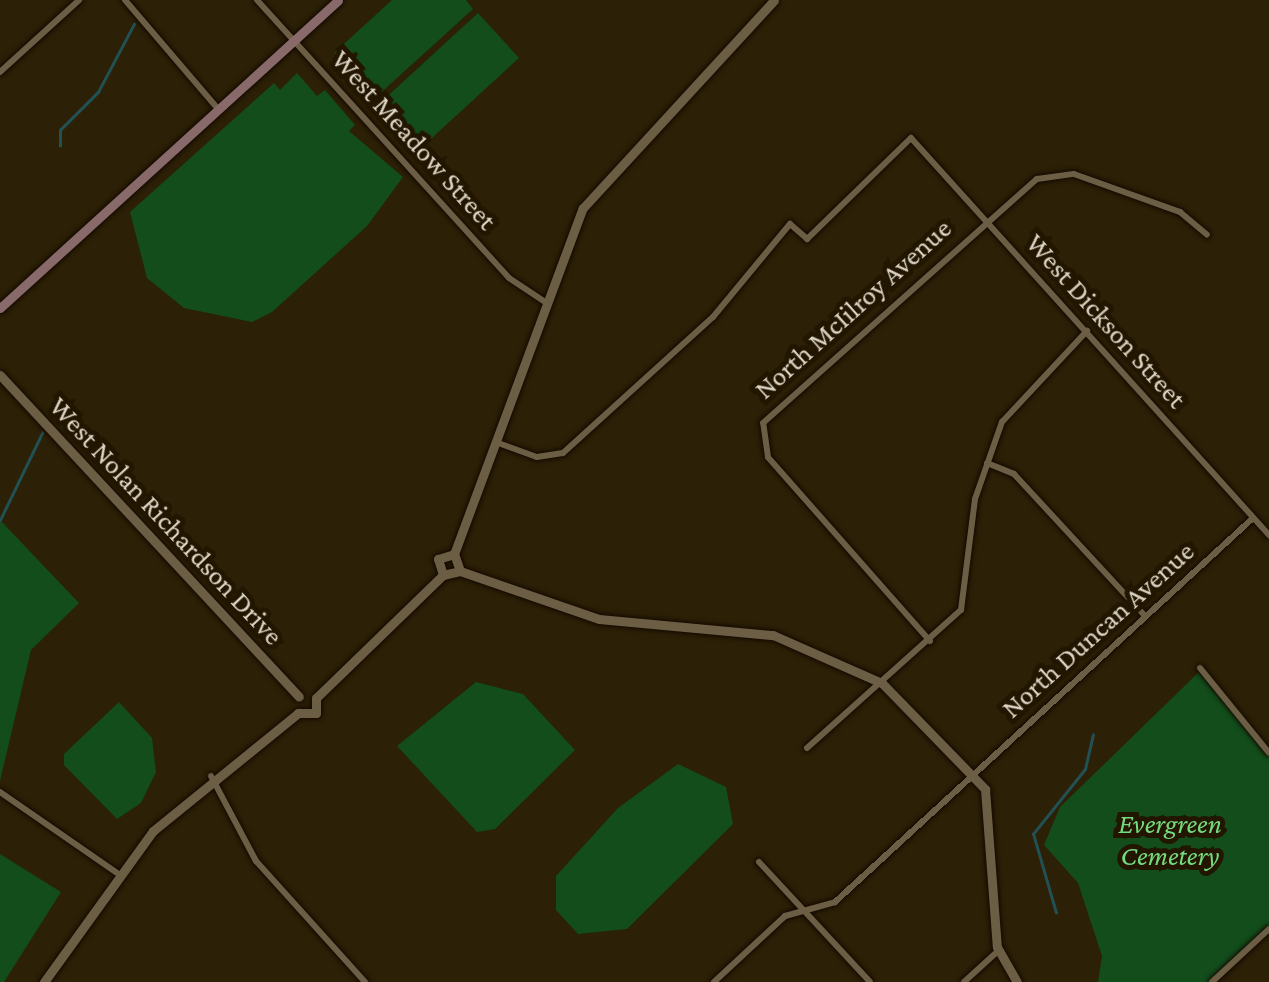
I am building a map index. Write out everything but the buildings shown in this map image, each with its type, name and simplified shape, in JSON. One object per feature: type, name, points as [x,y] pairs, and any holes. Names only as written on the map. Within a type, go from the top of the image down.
[{"type":"main road","points":[[0,308],[338,0]]},
{"type":"street","points":[[0,72],[79,0]]},
{"type":"street","points":[[125,0],[218,109]]},
{"type":"street","name":"West Meadow Street","points":[[256,0],[509,278],[545,302]]},
{"type":"street","points":[[460,571],[454,554],[501,444],[545,302],[583,208],[774,0]]},
{"type":"street","name":"West Dickson Street","points":[[501,444],[537,458],[563,453],[713,317],[790,224],[807,238],[910,138],[1269,535]]},
{"type":"street","name":"North McIilroy Avenue","points":[[930,641],[763,450],[760,435],[767,418],[984,220],[1037,178],[1074,174],[1180,212],[1207,236]]},
{"type":"street","points":[[807,748],[961,610],[987,463],[1012,405],[1087,332]]},
{"type":"street","name":"West Nolan Richardson Drive","points":[[0,376],[298,697]]},
{"type":"street","points":[[987,463],[1014,474],[1145,616]]},
{"type":"street","name":"North Duncan Avenue","points":[[714,982],[785,916],[835,902],[1254,518]]},
{"type":"street","points":[[443,575],[438,559],[454,554]]},
{"type":"street","points":[[44,982],[117,874],[211,776],[298,713],[316,713],[316,698],[443,575],[460,571],[598,619],[772,635],[882,683],[973,775],[990,804],[998,951],[1017,982]]},
{"type":"street","points":[[1200,668],[1269,753]]},
{"type":"street","points":[[298,713],[298,697],[316,698]]},
{"type":"street","points":[[211,776],[256,861],[365,982]]},
{"type":"street","points":[[0,792],[117,874]]},
{"type":"street","points":[[759,862],[870,982]]},
{"type":"street","points":[[1212,982],[1269,929]]},
{"type":"street","points":[[964,982],[998,951]]},
{"type":"green space","points":[[392,0],[466,0],[473,9],[375,98],[334,53]]},
{"type":"green space","points":[[478,13],[519,58],[421,148],[380,103]]},
{"type":"green space","points":[[297,73],[317,96],[325,90],[355,125],[349,131],[403,177],[367,226],[272,312],[252,322],[184,308],[147,278],[130,212],[274,83],[280,90]]},
{"type":"green space","points":[[0,520],[79,603],[31,650],[0,781]]},
{"type":"green space","name":"Evergreen Cemetery","points":[[1199,672],[1269,753],[1269,929],[1212,982],[1098,982],[1102,956],[1078,883],[1044,845],[1060,807]]},
{"type":"green space","points":[[476,682],[523,694],[575,750],[495,829],[477,832],[397,746]]},
{"type":"green space","points":[[119,702],[152,738],[156,772],[141,803],[117,819],[64,765],[64,754]]},
{"type":"green space","points":[[678,764],[726,787],[733,824],[627,929],[578,934],[556,910],[556,876],[618,808]]},
{"type":"green space","points":[[0,854],[61,892],[4,982],[0,982]]},
{"type":"waterway","points":[[60,146],[60,130],[98,92],[134,24]]},
{"type":"waterway","points":[[0,520],[42,433]]},
{"type":"waterway","points":[[1056,913],[1033,834],[1085,769],[1093,735]]}]
